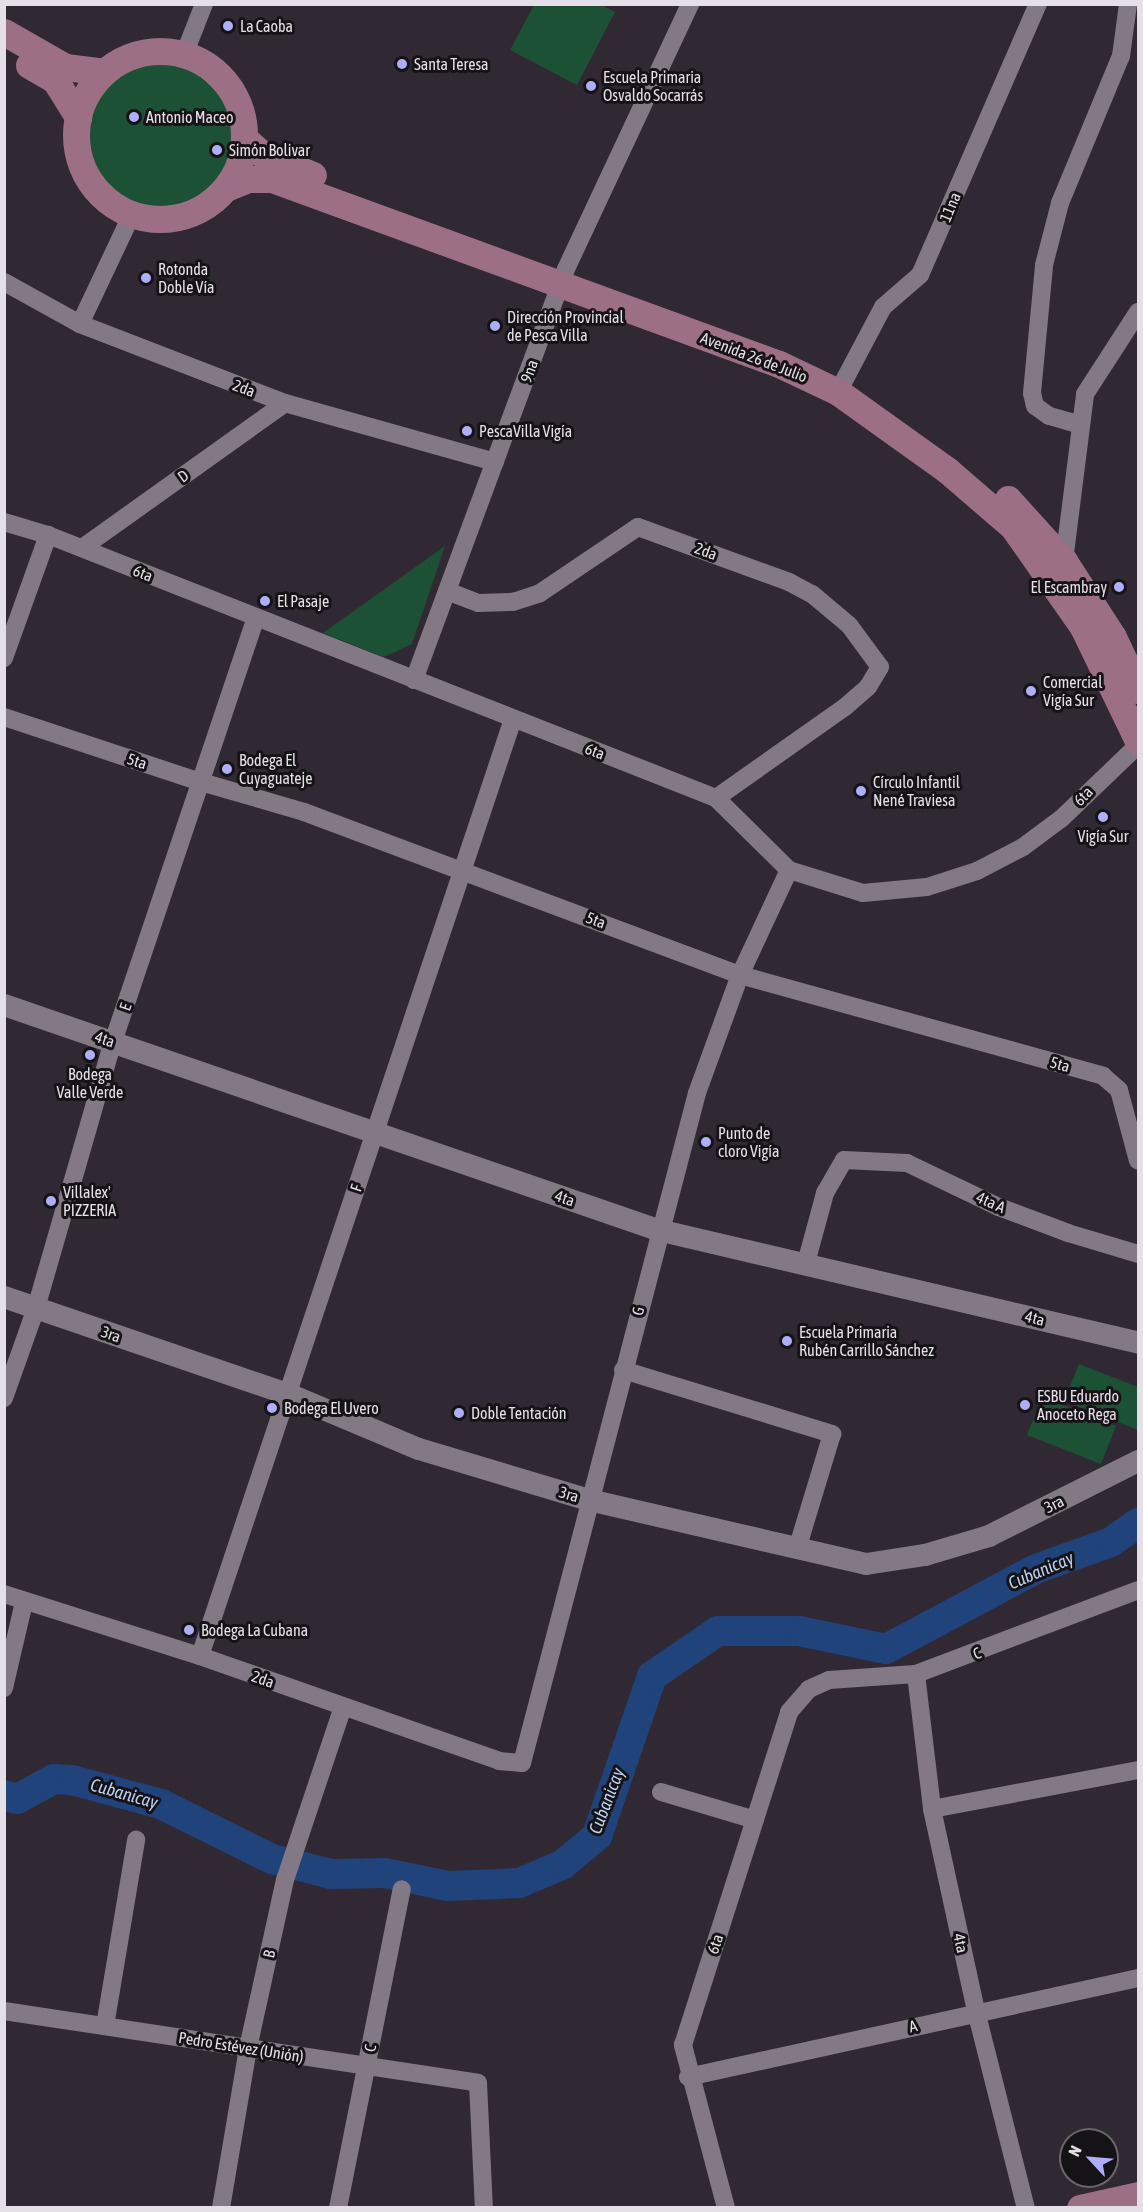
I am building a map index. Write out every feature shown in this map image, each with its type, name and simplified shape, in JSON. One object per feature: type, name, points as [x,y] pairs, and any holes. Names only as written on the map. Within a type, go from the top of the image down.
[{"type":"main road","points":[[4,32],[65,67],[104,72]]},
{"type":"main road","points":[[149,51],[184,55],[217,72],[233,91],[242,114],[244,138],[240,163],[226,188],[205,207],[179,218],[151,219],[132,214],[101,195],[84,172],[76,145],[78,117],[88,91],[104,72],[125,58],[149,51]]},
{"type":"main road","points":[[4,52],[55,80],[78,117]]},
{"type":"main road","name":"Avenida 26 de Julio","points":[[244,138],[280,162],[779,364],[841,385],[955,453],[1025,514],[1064,561],[1113,637],[1138,690]]},
{"type":"main road","name":"Avenida 26 de Julio","points":[[226,188],[248,178],[272,179],[563,278]]},
{"type":"main road","name":"Avenida 26 de Julio","points":[[841,385],[947,470],[1012,527],[1083,627],[1138,743]]},
{"type":"main road","points":[[1080,2208],[1138,2195]]},
{"type":"street","points":[[184,55],[204,4]]},
{"type":"street","name":"9na","points":[[414,680],[563,278],[690,4]]},
{"type":"street","name":"11na","points":[[841,385],[883,307],[920,275],[1038,4]]},
{"type":"street","points":[[1081,425],[1049,416],[1035,406],[1032,393],[1044,265],[1060,203],[1121,56],[1128,4]]},
{"type":"street","points":[[80,324],[132,214]]},
{"type":"street","name":"2da","points":[[4,282],[80,324],[285,403],[495,462]]},
{"type":"street","points":[[1064,561],[1085,394],[1092,378],[1138,312]]},
{"type":"street","name":"D","points":[[82,548],[285,403]]},
{"type":"street","name":"6ta","points":[[4,522],[82,548],[716,798],[789,870],[863,893],[927,887],[977,871],[1023,847],[1062,818],[1138,743]]},
{"type":"street","name":"2da","points":[[447,591],[478,603],[513,602],[540,593],[638,528],[789,582],[812,594],[849,625],[880,667],[868,687],[845,707],[716,798]]},
{"type":"street","points":[[4,658],[48,535]]},
{"type":"street","name":"E","points":[[4,1398],[36,1308],[113,1042],[256,618]]},
{"type":"street","name":"5ta","points":[[4,717],[201,782],[304,812],[740,975],[1103,1076],[1119,1090],[1138,1161]]},
{"type":"street","name":"F","points":[[200,1656],[513,719]]},
{"type":"street","name":"G","points":[[522,1763],[658,1230],[697,1092],[740,975],[789,870]]},
{"type":"street","name":"4ta","points":[[4,1005],[658,1230],[1138,1343]]},
{"type":"street","name":"4ta A","points":[[806,1263],[825,1193],[844,1160],[907,1162],[999,1207],[1068,1233],[1138,1254]]},
{"type":"street","name":"3ra","points":[[4,1297],[288,1394],[419,1449],[589,1500],[866,1564],[925,1555],[989,1536],[1138,1461]]},
{"type":"street","points":[[622,1370],[832,1434],[797,1549]]},
{"type":"street","name":"C","points":[[809,1689],[829,1680],[916,1674],[1138,1590]]},
{"type":"street","name":"2da","points":[[4,1594],[200,1656],[499,1761],[522,1763]]},
{"type":"street","points":[[4,1688],[24,1602]]},
{"type":"street","name":"4ta","points":[[916,1674],[932,1809],[975,2011],[1026,2208]]},
{"type":"street","name":"6ta","points":[[726,2208],[688,2077],[683,2045],[789,1712],[809,1689]]},
{"type":"street","name":"B","points":[[221,2208],[248,2048],[285,1880],[294,1847],[343,1707]]},
{"type":"street","points":[[932,1809],[1138,1770]]},
{"type":"street","points":[[661,1792],[755,1820]]},
{"type":"street","points":[[105,2026],[136,1840]]},
{"type":"street","name":"C","points":[[338,2208],[402,1889]]},
{"type":"street","name":"A","points":[[688,2077],[975,2011],[1138,1978]]},
{"type":"street","name":"Pedro Estévez (Unión)","points":[[4,2011],[478,2083],[484,2208]]},
{"type":"green space","points":[[534,5],[601,5],[615,12],[577,85],[510,50]]},
{"type":"green space","points":[[160,57],[175,58],[189,63],[214,79],[230,104],[235,118],[235,148],[230,162],[214,187],[189,203],[175,208],[160,209],[145,208],[131,203],[106,187],[90,162],[85,148],[84,133],[85,118],[90,104],[106,79],[131,63],[145,58]]},
{"type":"green space","points":[[445,546],[412,644],[384,657],[323,633]]},
{"type":"green space","points":[[1079,1364],[1138,1387],[1138,1430],[1064,1401]]},
{"type":"green space","points":[[1042,1397],[1116,1426],[1101,1464],[1027,1435]]},
{"type":"waterway","name":"Cubanicay","points":[[4,1795],[17,1799],[54,1779],[72,1780],[161,1804],[272,1859],[331,1874],[385,1873],[448,1886],[519,1883],[562,1865],[597,1836],[652,1676],[718,1631],[799,1631],[886,1649],[1036,1569],[1111,1542],[1138,1523]]},
{"type":"place","name":"La Caoba","points":[[228,26]]},
{"type":"place","name":"Santa Teresa","points":[[402,64]]},
{"type":"place","name":"Escuela Primaria Osvaldo Socarrás","points":[[591,86]]},
{"type":"place","name":"Antonio Maceo","points":[[134,117]]},
{"type":"place","name":"Simón Bolivar","points":[[217,150]]},
{"type":"place","name":"Rotonda Doble Vía","points":[[146,278]]},
{"type":"place","name":"Dirección Provincial de Pesca Villa","points":[[495,326]]},
{"type":"place","name":"PescaVilla Vigía","points":[[467,431]]},
{"type":"place","name":"El Escambray","points":[[1119,587]]},
{"type":"place","name":"El Pasaje","points":[[265,601]]},
{"type":"place","name":"Comercial Vigía Sur","points":[[1031,691]]},
{"type":"place","name":"Bodega El Cuyaguateje","points":[[227,769]]},
{"type":"place","name":"Círculo Infantil Nené Traviesa","points":[[861,791]]},
{"type":"place","name":"Vigía Sur","points":[[1103,817]]},
{"type":"place","name":"Bodega Valle Verde","points":[[90,1055]]},
{"type":"place","name":"Punto de cloro Vigía","points":[[706,1142]]},
{"type":"place","name":"Villalex' PIZZERIA","points":[[51,1201]]},
{"type":"place","name":"Escuela Primaria Rubén Carrillo Sánchez","points":[[787,1341]]},
{"type":"place","name":"ESBU Eduardo Anoceto Rega","points":[[1025,1405]]},
{"type":"place","name":"Bodega El Uvero","points":[[272,1408]]},
{"type":"place","name":"Doble Tentación","points":[[459,1413]]},
{"type":"place","name":"Bodega La Cubana","points":[[189,1630]]}]
